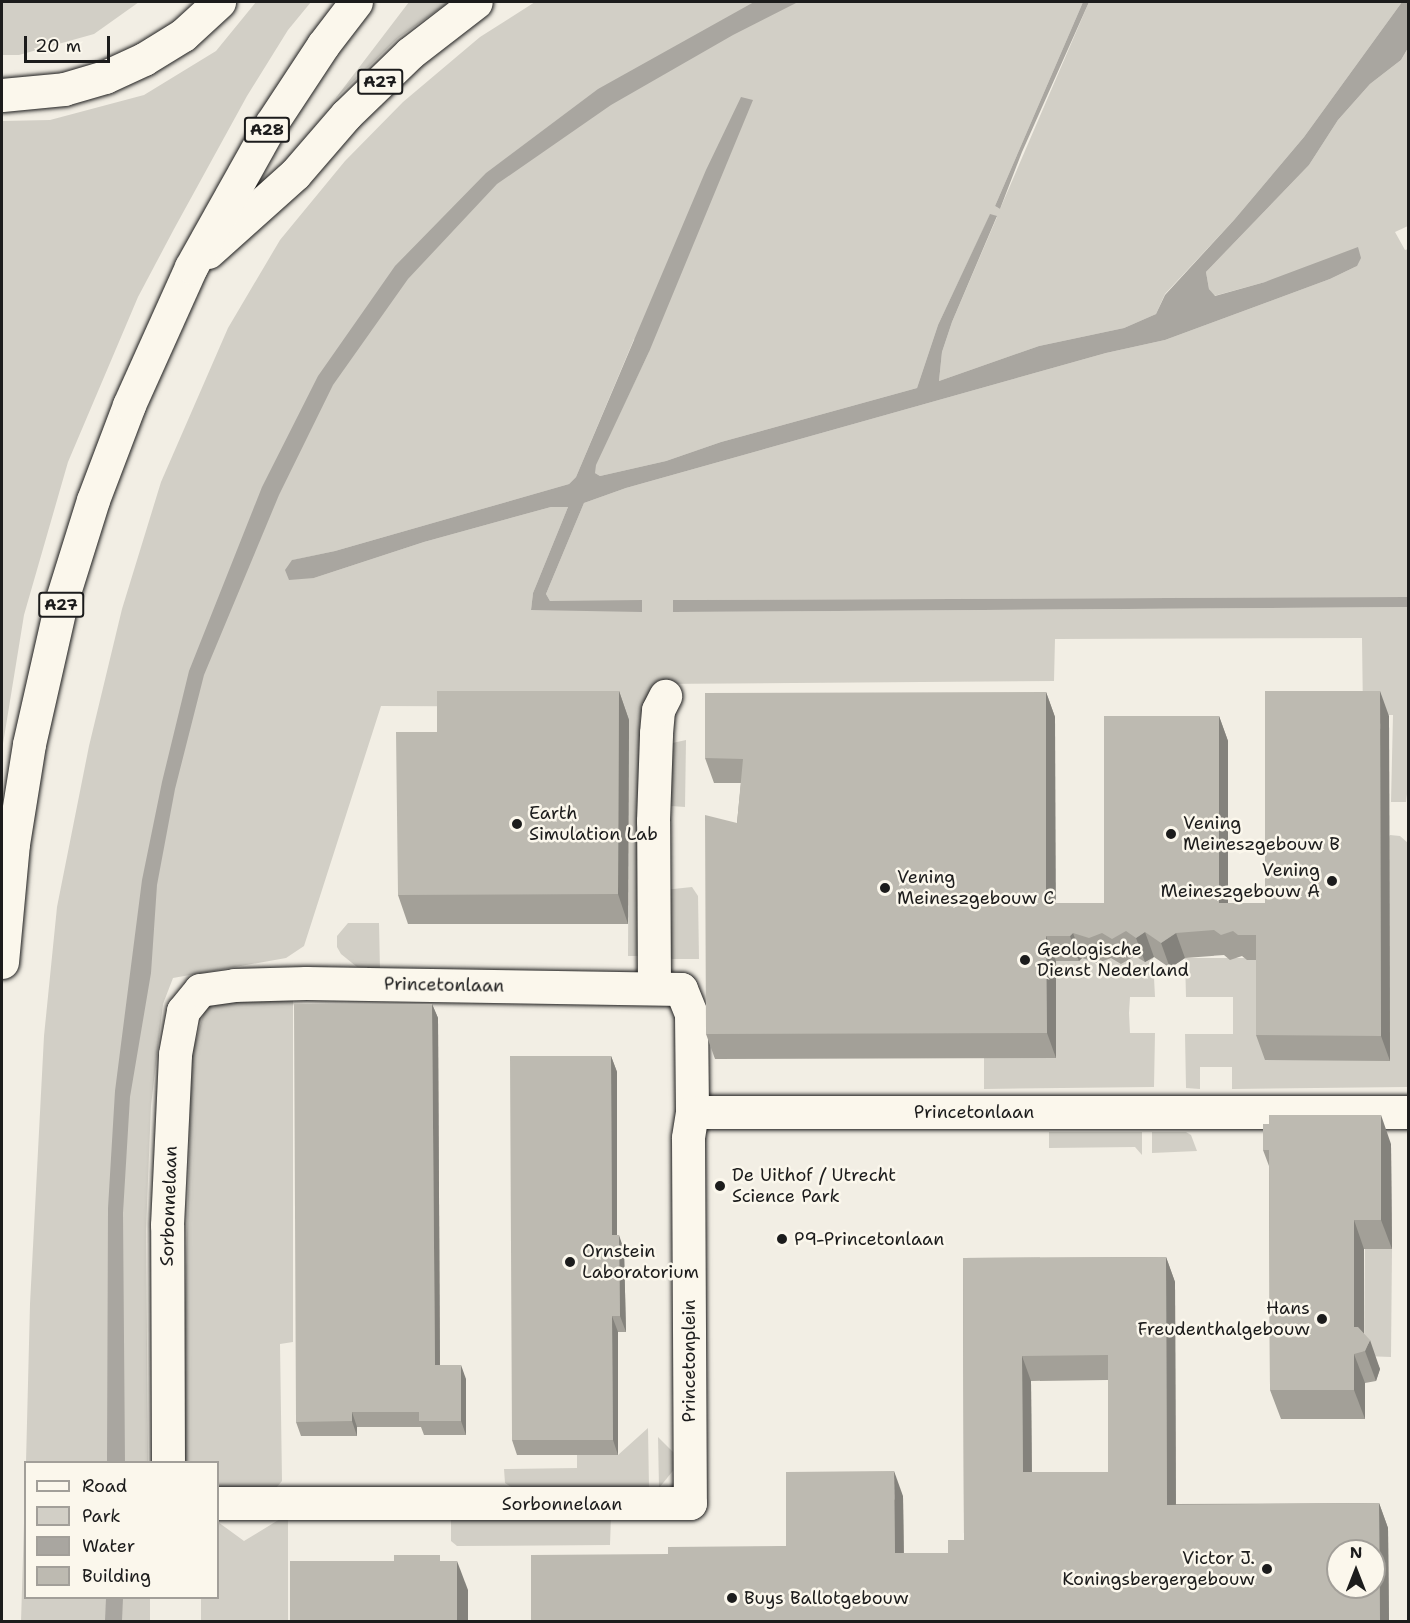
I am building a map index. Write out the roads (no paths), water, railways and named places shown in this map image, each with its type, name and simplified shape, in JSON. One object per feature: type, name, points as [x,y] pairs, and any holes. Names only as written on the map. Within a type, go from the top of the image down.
[{"type":"main road","points":[[2,95],[64,89],[105,77],[144,59],[183,35],[219,2]]},
{"type":"main road","name":"A28","points":[[191,267],[271,124],[323,45],[356,2]]},
{"type":"main road","name":"A27","points":[[2,962],[13,844],[29,744],[63,599],[93,500],[129,405],[191,267],[295,174],[346,115],[410,53],[476,2]]},
{"type":"main road","points":[[654,987],[653,821],[658,710],[665,696]]},
{"type":"main road","name":"Princetonlaan","points":[[234,985],[318,983],[681,989],[691,1014],[692,1112],[1408,1112]]},
{"type":"main road","name":"Sorbonnelaan","points":[[168,1461],[167,1225],[175,1054],[183,1011],[200,990],[234,985]]},
{"type":"main road","name":"Princetonplein","points":[[690,1503],[688,1138],[692,1112]]},
{"type":"main road","name":"Sorbonnelaan","points":[[219,1503],[690,1503]]},
{"type":"water","points":[[754,2],[798,2],[733,35],[611,105],[497,184],[408,279],[333,385],[279,495],[204,675],[175,789],[157,885],[151,973],[130,1097],[123,1213],[125,1461],[107,1461],[108,1208],[115,1091],[142,880],[162,782],[189,671],[262,487],[318,376],[395,266],[486,173],[598,89]]},
{"type":"water","points":[[1083,2],[1089,2],[1022,152],[1000,209],[995,206]]},
{"type":"water","points":[[1402,2],[1408,2],[1408,48],[1401,60],[1370,84],[1338,120],[1309,165],[1206,272],[1209,289],[1215,296],[1265,282],[1358,247],[1361,258],[1357,266],[1330,279],[1165,340],[1106,353],[626,488],[584,503],[546,594],[550,601],[642,600],[642,612],[531,610],[533,593],[568,507],[551,507],[424,542],[314,578],[289,580],[285,570],[292,560],[335,551],[569,484],[576,477],[706,170],[741,97],[753,100],[649,352],[596,465],[595,473],[600,476],[666,461],[721,442],[917,388],[938,325],[990,214],[997,216],[952,322],[942,352],[939,381],[1039,346],[1124,328],[1156,314],[1165,295],[1234,220],[1304,137]]},
{"type":"water","points":[[1408,597],[1408,607],[673,612],[673,600]]},
{"type":"water","points":[[106,1599],[123,1599],[122,1621],[105,1621]]},
{"type":"place","name":"Earth Simulation Lab","points":[[517,824]]},
{"type":"place","name":"Vening Meineszgebouw B","points":[[1171,834]]},
{"type":"place","name":"Vening Meineszgebouw A","points":[[1332,881]]},
{"type":"place","name":"Vening Meineszgebouw C","points":[[885,888]]},
{"type":"place","name":"Geologische Dienst Nederland","points":[[1025,960]]},
{"type":"place","name":"De Uithof / Utrecht Science Park","points":[[720,1186]]},
{"type":"place","name":"P9-Princetonlaan","points":[[782,1239]]},
{"type":"place","name":"Ornstein Laboratorium","points":[[570,1262]]},
{"type":"place","name":"Hans Freudenthalgebouw","points":[[1322,1319]]},
{"type":"place","name":"Victor J. Koningsbergergebouw","points":[[1267,1569]]},
{"type":"place","name":"Buys Ballotgebouw","points":[[732,1598]]}]
